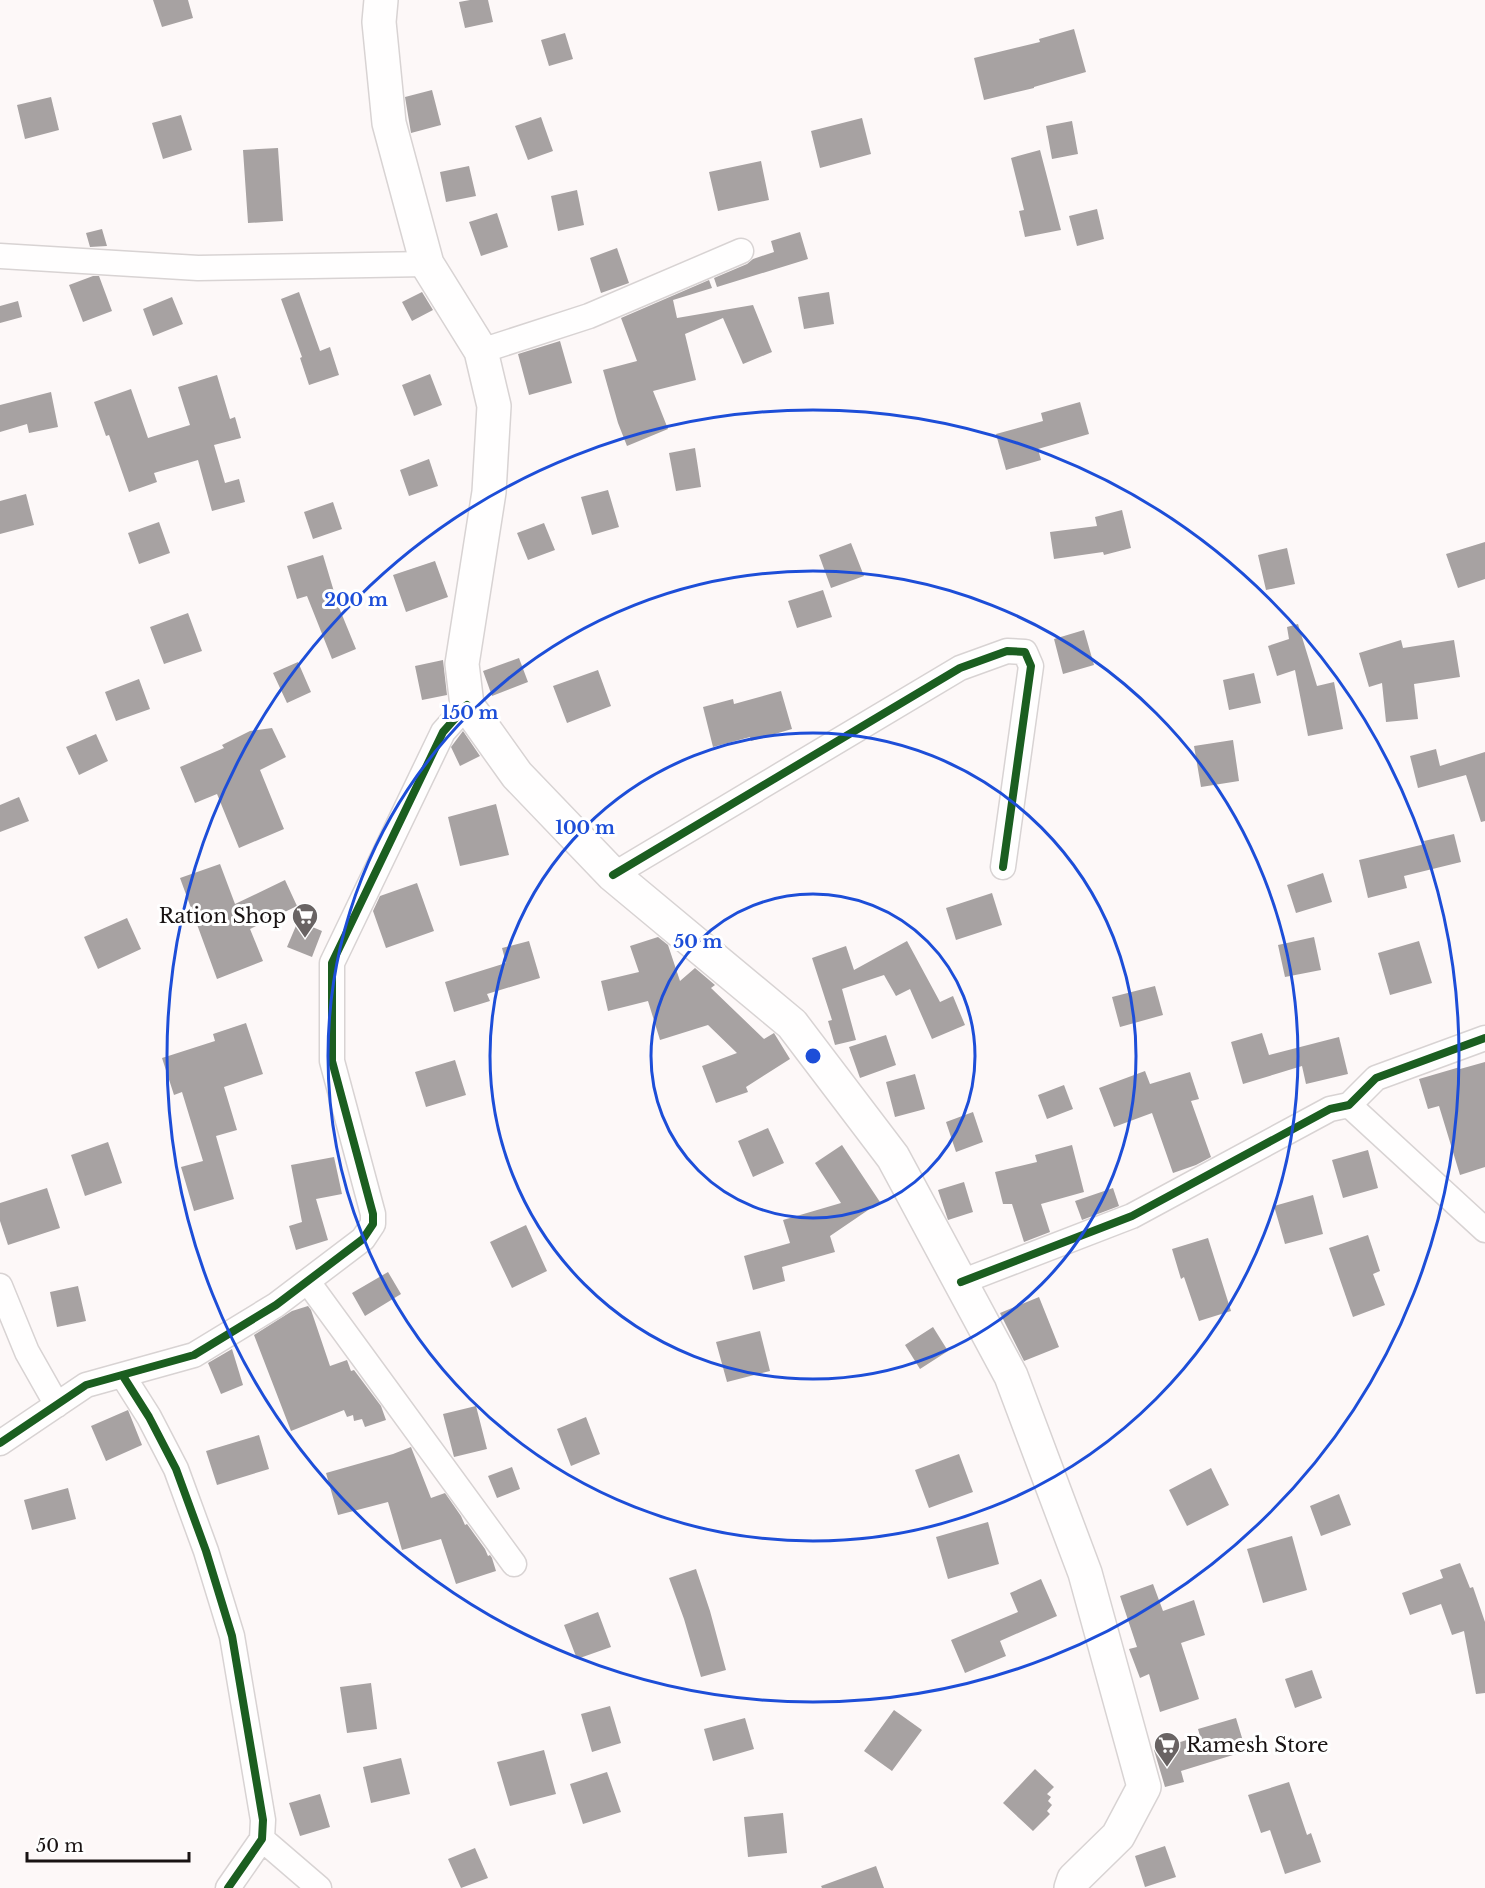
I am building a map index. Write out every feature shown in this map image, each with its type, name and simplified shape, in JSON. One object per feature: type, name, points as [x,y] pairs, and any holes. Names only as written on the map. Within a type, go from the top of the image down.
[{"type":"main road","points":[[381,0],[378,22],[389,123],[427,264],[481,351],[494,406],[489,492],[462,664],[467,705],[517,775],[613,875],[792,1024],[892,1157],[1011,1376],[1085,1573],[1144,1786],[1118,1836],[1074,1879],[1071,1888]]},
{"type":"street","points":[[481,351],[590,316],[741,251]]},
{"type":"street","points":[[0,256],[198,268],[427,264]]},
{"type":"street","points":[[613,875],[960,668],[1007,651],[1025,652],[1031,666],[1003,867]]},
{"type":"street","points":[[0,1443],[86,1385],[194,1355],[276,1305],[308,1282],[363,1239],[373,1224],[373,1214],[332,1061],[332,963],[443,732],[467,705]]},
{"type":"street","points":[[961,1282],[1132,1216],[1330,1109],[1349,1106],[1376,1078],[1485,1038]]},
{"type":"street","points":[[1349,1106],[1485,1230]]},
{"type":"street","points":[[308,1282],[514,1564]]},
{"type":"street","points":[[0,1286],[27,1353],[57,1405]]},
{"type":"street","points":[[123,1376],[149,1417],[176,1469],[206,1551],[232,1636],[263,1820],[262,1839],[228,1888]]},
{"type":"street","points":[[262,1839],[319,1888]]},
{"type":"building","points":[[153,0],[188,0],[193,18],[162,27]]},
{"type":"building","points":[[488,0],[493,22],[465,28],[459,2]]},
{"type":"building","points":[[1074,29],[1086,72],[984,100],[974,58],[1040,42],[1039,39]]},
{"type":"building","points":[[565,33],[573,59],[549,66],[541,40]]},
{"type":"building","points":[[432,90],[441,125],[411,133],[405,97]]},
{"type":"building","points":[[51,97],[59,130],[25,139],[17,105]]},
{"type":"building","points":[[181,115],[192,150],[163,159],[152,123]]},
{"type":"building","points":[[541,117],[553,151],[528,160],[515,126]]},
{"type":"building","points":[[862,118],[871,154],[820,168],[811,131]]},
{"type":"building","points":[[1072,121],[1078,154],[1052,159],[1046,126]]},
{"type":"building","points":[[278,148],[283,221],[248,223],[243,150]]},
{"type":"building","points":[[1040,150],[1061,230],[1025,237],[1019,211],[1024,210],[1011,158]]},
{"type":"building","points":[[761,161],[769,200],[718,211],[709,172]]},
{"type":"building","points":[[469,166],[476,196],[446,202],[440,172]]},
{"type":"building","points":[[577,190],[584,225],[558,231],[551,196]]},
{"type":"building","points":[[1097,209],[1104,239],[1077,246],[1069,216]]},
{"type":"building","points":[[497,213],[508,247],[481,256],[469,222]]},
{"type":"building","points":[[102,229],[107,246],[90,247],[86,233]]},
{"type":"building","points":[[800,232],[808,259],[717,287],[714,278],[747,264],[753,259],[774,252],[771,241]]},
{"type":"building","points":[[617,248],[629,283],[601,293],[590,258]]},
{"type":"building","points":[[99,276],[112,311],[83,322],[69,285]]},
{"type":"building","points":[[709,280],[712,288],[673,300],[677,318],[753,305],[772,352],[743,364],[723,318],[685,334],[696,380],[653,391],[668,429],[627,446],[603,370],[637,361],[621,318]]},
{"type":"building","points":[[299,292],[320,351],[330,347],[339,375],[309,385],[300,358],[302,357],[281,299]]},
{"type":"building","points":[[422,292],[433,310],[412,321],[402,302]]},
{"type":"building","points":[[829,292],[834,324],[804,329],[798,297]]},
{"type":"building","points":[[172,297],[183,324],[153,336],[143,309]]},
{"type":"building","points":[[18,301],[22,317],[0,323],[0,306]]},
{"type":"building","points":[[560,341],[572,383],[529,395],[518,354]]},
{"type":"building","points":[[430,374],[442,405],[414,416],[402,385]]},
{"type":"building","points":[[217,375],[230,419],[235,417],[241,438],[214,445],[225,483],[239,479],[245,502],[212,511],[198,460],[154,473],[157,482],[129,492],[109,435],[106,436],[94,402],[131,389],[148,438],[190,425],[178,387]]},
{"type":"building","points":[[51,392],[58,427],[29,433],[27,424],[0,432],[0,405]]},
{"type":"building","points":[[1080,402],[1089,434],[1038,449],[1041,460],[1006,470],[996,434],[1043,421],[1041,413]]},
{"type":"building","points":[[695,448],[701,487],[676,491],[669,453]]},
{"type":"building","points":[[429,459],[438,486],[409,496],[400,470]]},
{"type":"building","points":[[608,490],[619,527],[592,535],[581,497]]},
{"type":"building","points":[[26,494],[34,525],[0,534],[0,501]]},
{"type":"building","points":[[333,502],[342,529],[313,539],[304,512]]},
{"type":"building","points":[[1122,510],[1131,548],[1104,555],[1103,552],[1054,559],[1050,532],[1097,526],[1095,517]]},
{"type":"building","points":[[159,522],[170,553],[139,564],[128,533]]},
{"type":"building","points":[[544,523],[555,550],[528,560],[517,533]]},
{"type":"building","points":[[1485,542],[1485,579],[1458,588],[1446,554]]},
{"type":"building","points":[[851,543],[864,576],[831,588],[819,555]]},
{"type":"building","points":[[1287,548],[1295,584],[1266,590],[1258,555]]},
{"type":"building","points":[[323,555],[338,605],[356,649],[332,659],[307,596],[297,599],[287,566]]},
{"type":"building","points":[[435,561],[448,597],[406,612],[393,575]]},
{"type":"building","points":[[823,590],[832,617],[797,628],[788,601]]},
{"type":"building","points":[[188,613],[202,651],[164,664],[150,627]]},
{"type":"building","points":[[1298,624],[1317,686],[1334,682],[1343,729],[1308,736],[1295,670],[1277,676],[1268,646],[1289,639],[1287,627]]},
{"type":"building","points":[[1084,630],[1094,665],[1063,674],[1054,639]]},
{"type":"building","points":[[1401,640],[1403,648],[1454,640],[1460,677],[1414,684],[1418,719],[1386,722],[1382,683],[1369,687],[1359,653]]},
{"type":"building","points":[[519,658],[528,682],[492,696],[483,671]]},
{"type":"building","points":[[443,660],[447,695],[422,700],[415,666]]},
{"type":"building","points":[[298,662],[311,692],[287,703],[273,673]]},
{"type":"building","points":[[598,670],[611,706],[567,723],[553,686]]},
{"type":"building","points":[[1254,673],[1261,703],[1229,710],[1223,680]]},
{"type":"building","points":[[139,679],[150,709],[116,721],[105,692]]},
{"type":"building","points":[[781,691],[792,729],[751,741],[750,737],[713,747],[703,707],[733,699],[734,704]]},
{"type":"building","points":[[272,728],[286,757],[260,770],[284,829],[239,848],[217,794],[195,803],[180,767],[224,748],[222,745],[250,731]]},
{"type":"building","points":[[463,731],[480,756],[460,766],[451,747]]},
{"type":"building","points":[[96,734],[108,761],[79,775],[66,747]]},
{"type":"building","points":[[1233,740],[1239,781],[1201,787],[1194,746]]},
{"type":"building","points":[[1436,749],[1440,766],[1485,752],[1485,821],[1481,822],[1466,775],[1418,788],[1410,756]]},
{"type":"building","points":[[19,797],[29,821],[0,832],[0,805]]},
{"type":"building","points":[[496,804],[509,855],[460,866],[448,817]]},
{"type":"building","points":[[1454,834],[1461,862],[1404,876],[1407,888],[1368,898],[1359,860],[1425,844],[1424,841]]},
{"type":"building","points":[[220,864],[235,904],[285,880],[297,906],[250,929],[263,961],[217,979],[180,878]]},
{"type":"building","points":[[1323,873],[1332,902],[1296,913],[1287,885]]},
{"type":"building","points":[[417,883],[434,931],[386,948],[373,911],[380,896]]},
{"type":"building","points":[[992,893],[1002,925],[956,940],[946,908]]},
{"type":"building","points":[[127,918],[141,949],[98,969],[84,937]]},
{"type":"building","name":"Ration Shop","points":[[298,921],[322,931],[312,957],[287,947]]},
{"type":"building","points":[[658,937],[668,945],[680,981],[695,968],[715,985],[711,988],[764,1039],[774,1033],[790,1059],[746,1087],[748,1092],[716,1103],[702,1066],[737,1053],[708,1025],[660,1040],[648,1001],[608,1011],[601,981],[639,972],[630,946]]},
{"type":"building","points":[[1314,937],[1321,970],[1285,977],[1278,945]]},
{"type":"building","points":[[529,941],[540,978],[487,994],[490,1001],[454,1012],[445,982],[506,963],[502,948]]},
{"type":"building","points":[[907,941],[940,1002],[953,996],[965,1025],[932,1039],[910,989],[896,996],[884,975],[842,989],[856,1040],[835,1045],[828,1021],[832,1020],[812,958],[846,946],[854,970]]},
{"type":"building","points":[[1419,941],[1432,983],[1390,995],[1378,953]]},
{"type":"building","points":[[1155,986],[1163,1015],[1120,1027],[1112,997]]},
{"type":"building","points":[[246,1023],[263,1074],[224,1087],[237,1130],[216,1136],[234,1199],[194,1211],[181,1167],[203,1161],[182,1092],[174,1095],[162,1058],[215,1041],[213,1034]]},
{"type":"building","points":[[1262,1033],[1269,1055],[1339,1037],[1348,1074],[1306,1084],[1302,1066],[1243,1084],[1231,1042]]},
{"type":"building","points":[[886,1035],[896,1065],[860,1078],[849,1047]]},
{"type":"building","points":[[455,1060],[466,1095],[426,1107],[415,1072]]},
{"type":"building","points":[[1485,1062],[1485,1167],[1460,1175],[1439,1106],[1428,1109],[1419,1079]]},
{"type":"building","points":[[1145,1071],[1150,1084],[1190,1072],[1199,1099],[1191,1101],[1211,1157],[1173,1173],[1152,1113],[1114,1127],[1099,1088]]},
{"type":"building","points":[[915,1074],[925,1109],[895,1117],[886,1082]]},
{"type":"building","points":[[1064,1085],[1073,1109],[1047,1119],[1038,1095]]},
{"type":"building","points":[[973,1112],[983,1142],[956,1152],[946,1122]]},
{"type":"building","points":[[768,1128],[784,1163],[753,1177],[738,1141]]},
{"type":"building","points":[[108,1142],[122,1183],[85,1196],[71,1155]]},
{"type":"building","points":[[842,1145],[880,1202],[830,1236],[835,1252],[782,1267],[785,1281],[753,1290],[744,1256],[790,1243],[783,1220],[841,1203],[815,1163]]},
{"type":"building","points":[[1072,1145],[1084,1192],[1041,1204],[1050,1232],[1024,1242],[1012,1204],[1003,1204],[995,1172],[1037,1162],[1035,1155]]},
{"type":"building","points":[[1368,1150],[1378,1188],[1343,1198],[1332,1160]]},
{"type":"building","points":[[334,1157],[342,1194],[316,1199],[328,1240],[296,1250],[289,1226],[302,1222],[291,1165]]},
{"type":"building","points":[[964,1182],[973,1212],[948,1220],[938,1190]]},
{"type":"building","points":[[47,1188],[60,1228],[8,1245],[0,1221],[0,1203]]},
{"type":"building","points":[[1113,1188],[1119,1206],[1082,1220],[1075,1201]]},
{"type":"building","points":[[1313,1195],[1323,1234],[1285,1244],[1274,1206]]},
{"type":"building","points":[[526,1225],[547,1271],[512,1288],[490,1242]]},
{"type":"building","points":[[1368,1235],[1380,1271],[1373,1274],[1385,1305],[1353,1317],[1329,1248]]},
{"type":"building","points":[[1208,1238],[1231,1311],[1199,1321],[1184,1277],[1181,1279],[1172,1249]]},
{"type":"building","points":[[388,1272],[401,1294],[365,1316],[352,1293]]},
{"type":"building","points":[[78,1286],[86,1321],[57,1327],[50,1292]]},
{"type":"building","points":[[1039,1297],[1059,1347],[1024,1361],[1000,1313]]},
{"type":"building","points":[[308,1306],[330,1366],[347,1360],[351,1371],[354,1370],[381,1406],[386,1420],[365,1427],[362,1419],[354,1421],[353,1415],[347,1417],[344,1410],[291,1431],[254,1335],[292,1311]]},
{"type":"building","points":[[933,1327],[948,1351],[920,1369],[905,1345]]},
{"type":"building","points":[[760,1331],[770,1371],[727,1382],[716,1342]]},
{"type":"building","points":[[232,1349],[243,1385],[221,1394],[208,1363]]},
{"type":"building","points":[[476,1406],[487,1449],[454,1457],[443,1414]]},
{"type":"building","points":[[128,1410],[142,1445],[106,1461],[91,1426]]},
{"type":"building","points":[[586,1417],[600,1454],[571,1466],[557,1429]]},
{"type":"building","points":[[259,1435],[269,1469],[217,1485],[206,1451]]},
{"type":"building","points":[[411,1447],[431,1498],[445,1493],[465,1525],[467,1524],[488,1556],[492,1558],[496,1571],[456,1584],[441,1539],[402,1550],[388,1502],[338,1515],[326,1473]]},
{"type":"building","points":[[959,1454],[973,1492],[929,1508],[915,1470]]},
{"type":"building","points":[[512,1467],[520,1489],[497,1498],[488,1476]]},
{"type":"building","points":[[1211,1468],[1229,1505],[1187,1526],[1169,1490]]},
{"type":"building","points":[[68,1488],[76,1519],[32,1530],[24,1500]]},
{"type":"building","points":[[1339,1494],[1351,1525],[1321,1536],[1310,1506]]},
{"type":"building","points":[[988,1522],[999,1564],[948,1579],[936,1537]]},
{"type":"building","points":[[1292,1536],[1307,1590],[1263,1603],[1247,1549]]},
{"type":"building","points":[[1460,1563],[1470,1588],[1473,1587],[1485,1622],[1485,1693],[1476,1694],[1464,1631],[1452,1635],[1441,1604],[1410,1615],[1402,1593],[1443,1578],[1440,1570]]},
{"type":"building","points":[[696,1569],[726,1670],[701,1677],[669,1578]]},
{"type":"building","points":[[1041,1579],[1057,1616],[1000,1641],[1006,1656],[965,1673],[951,1640],[1018,1612],[1010,1593]]},
{"type":"building","points":[[1153,1584],[1163,1611],[1194,1600],[1205,1635],[1181,1643],[1199,1699],[1160,1712],[1149,1674],[1140,1678],[1129,1649],[1137,1647],[1120,1596]]},
{"type":"building","points":[[598,1612],[611,1647],[577,1659],[564,1625]]},
{"type":"building","points":[[1312,1670],[1322,1698],[1295,1708],[1285,1679]]},
{"type":"building","points":[[371,1683],[377,1729],[347,1733],[340,1687]]},
{"type":"building","points":[[610,1706],[621,1743],[592,1752],[581,1714]]},
{"type":"building","points":[[894,1710],[922,1730],[892,1771],[864,1751]]},
{"type":"building","points":[[745,1718],[754,1749],[713,1761],[704,1729]]},
{"type":"building","points":[[1236,1718],[1246,1751],[1181,1771],[1184,1782],[1165,1787],[1154,1750],[1200,1736],[1198,1729]]},
{"type":"building","points":[[544,1750],[556,1794],[510,1806],[497,1762]]},
{"type":"building","points":[[401,1758],[410,1794],[371,1803],[363,1767]]},
{"type":"building","points":[[1035,1769],[1054,1787],[1047,1794],[1051,1797],[1048,1801],[1052,1805],[1047,1811],[1050,1814],[1033,1831],[1003,1803]]},
{"type":"building","points":[[607,1772],[621,1812],[583,1824],[570,1784]]},
{"type":"building","points":[[1289,1782],[1307,1835],[1311,1833],[1321,1862],[1285,1874],[1270,1830],[1261,1833],[1248,1795]]},
{"type":"building","points":[[320,1794],[330,1827],[300,1836],[289,1803]]},
{"type":"building","points":[[783,1813],[787,1853],[748,1857],[744,1817]]},
{"type":"building","points":[[1165,1846],[1176,1877],[1145,1887],[1135,1856]]},
{"type":"building","points":[[475,1848],[488,1878],[461,1888],[448,1859]]},
{"type":"building","points":[[876,1866],[884,1888],[822,1888],[821,1886]]},
{"type":"cycle path","points":[[613,875],[960,668],[1007,651],[1025,652],[1031,666],[1003,867]]},
{"type":"cycle path","points":[[0,1443],[86,1385],[194,1355],[276,1305],[363,1239],[373,1224],[373,1214],[332,1061],[332,963],[443,732],[467,705]]},
{"type":"cycle path","points":[[961,1282],[1132,1216],[1330,1109],[1349,1105],[1376,1078],[1485,1038]]},
{"type":"cycle path","points":[[123,1376],[149,1417],[176,1469],[206,1551],[232,1636],[263,1820],[262,1839],[228,1888]]},
{"type":"place","name":"Ration Shop","points":[[305,939]]},
{"type":"place","name":"Ramesh Store","points":[[1167,1768]]}]
